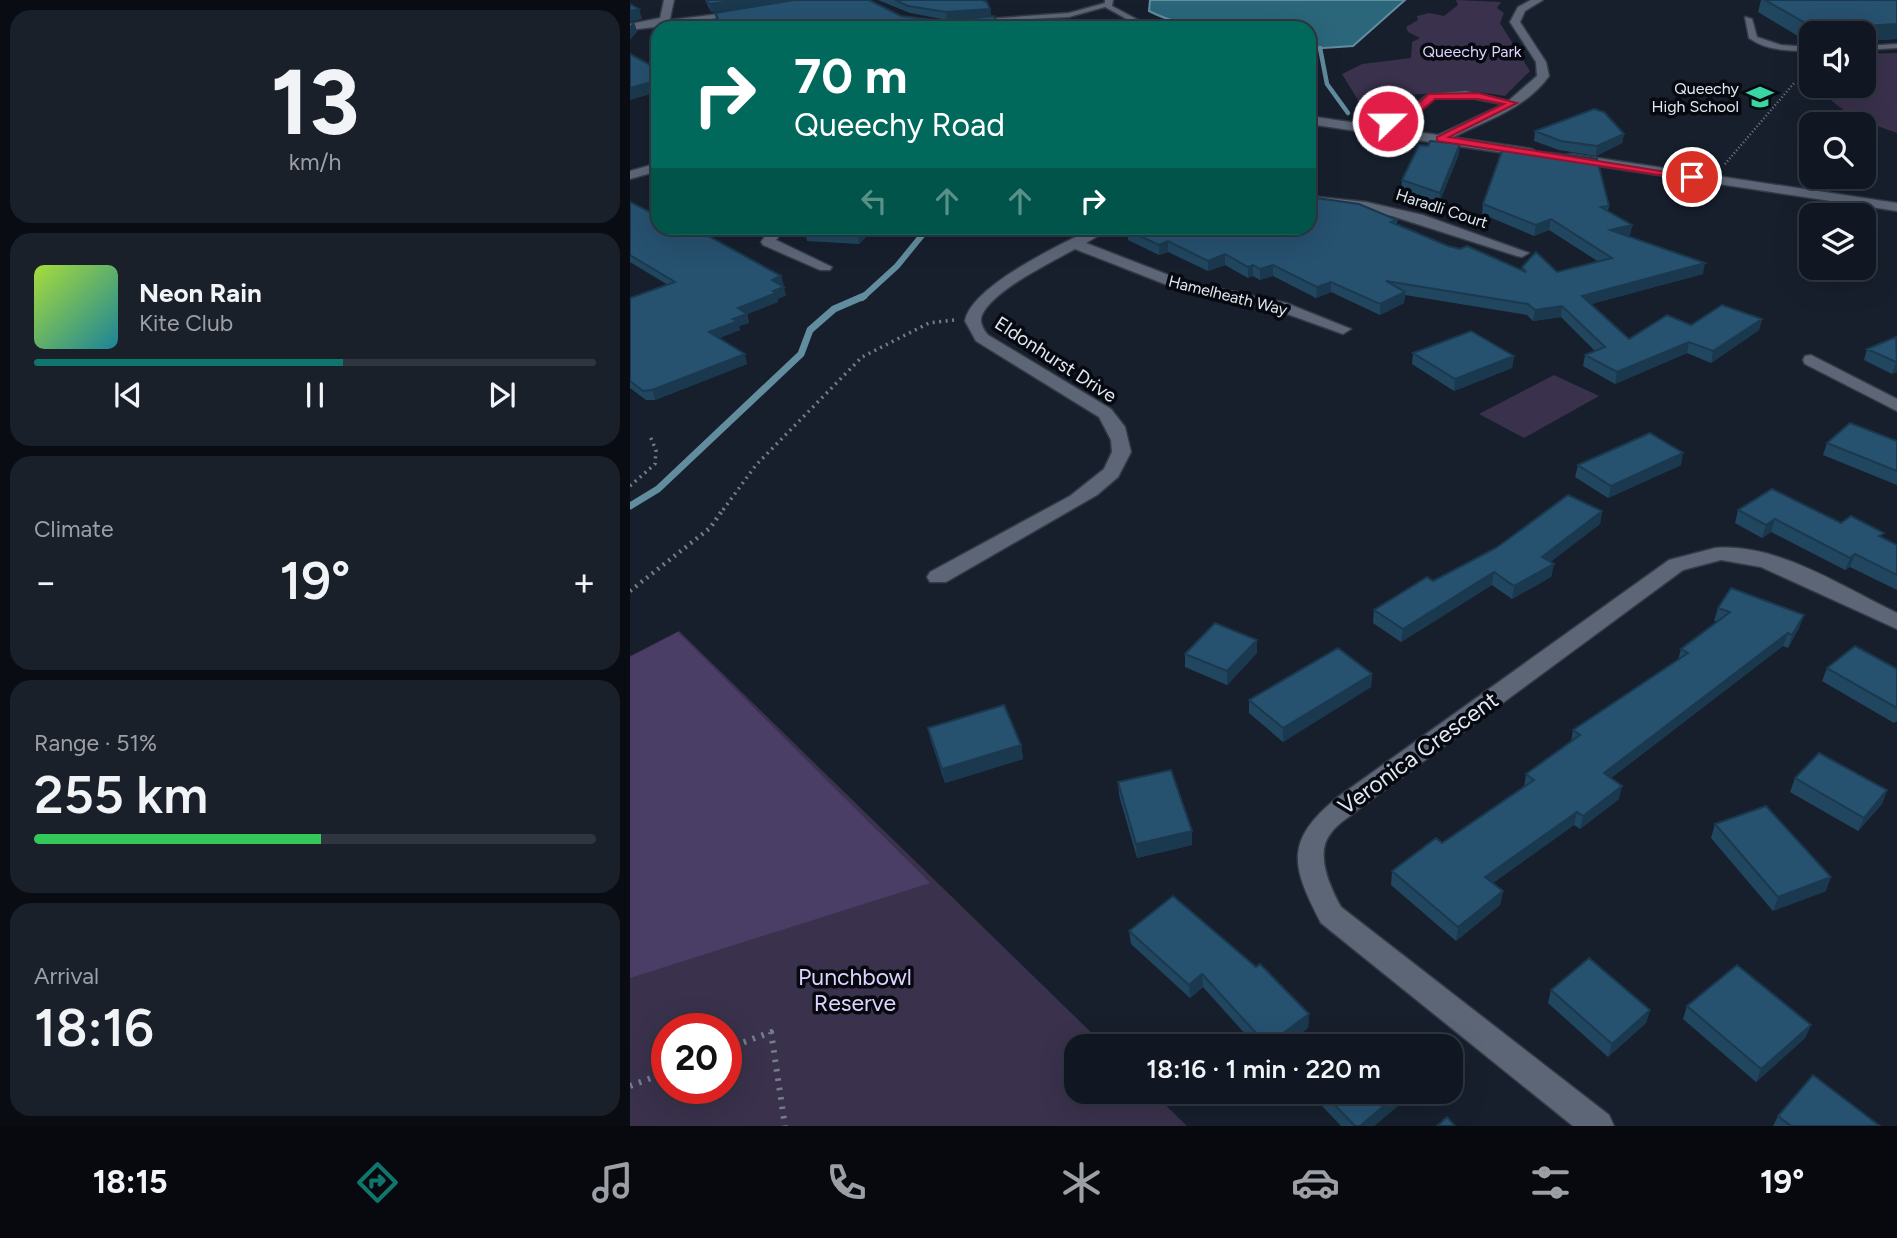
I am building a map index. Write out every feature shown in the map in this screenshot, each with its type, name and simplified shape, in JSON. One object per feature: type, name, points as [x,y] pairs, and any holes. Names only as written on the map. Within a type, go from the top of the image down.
[{"type":"street","points":[[665,21],[669,0]]},
{"type":"street","points":[[1440,139],[1460,126],[1513,103],[1528,93],[1543,76],[1541,62],[1515,22],[1521,9],[1538,0]]},
{"type":"street","points":[[689,21],[755,13]]},
{"type":"street","points":[[630,27],[651,25]]},
{"type":"street","points":[[1316,121],[1897,207]]},
{"type":"street","points":[[630,175],[651,169]]},
{"type":"street","name":"Haradli Court","points":[[1316,201],[1367,205],[1419,216],[1522,253]]},
{"type":"street","points":[[773,235],[768,242],[825,267]]},
{"type":"street","name":"Eldonhurst Drive","points":[[938,577],[1088,493],[1111,473],[1121,457],[1123,442],[1119,428],[1105,413],[982,338],[974,328],[972,318],[978,306],[998,291],[1090,235]]},
{"type":"street","name":"Hamelheath Way","points":[[1074,243],[1180,285],[1280,306],[1343,329]]},
{"type":"street","points":[[1811,360],[1897,406]]},
{"type":"street","name":"Veronica Crescent","points":[[1598,1126],[1331,915],[1315,887],[1311,857],[1320,827],[1347,804],[1665,573],[1698,557],[1728,554],[1757,559],[1897,622]]},
{"type":"lane","points":[[965,21],[1069,15],[1108,2],[1138,21]]},
{"type":"lane","points":[[1748,19],[1753,38],[1761,43],[1778,49],[1799,49]]},
{"type":"lane","points":[[1876,47],[1897,46]]},
{"type":"lane","points":[[1357,127],[1406,115],[1432,96],[1466,94],[1513,103]]},
{"type":"path","points":[[1719,181],[1727,159],[1795,82]]},
{"type":"path","points":[[630,591],[709,528],[756,465],[862,357],[929,323],[972,318]]},
{"type":"path","points":[[630,486],[655,464],[656,450],[650,436]]},
{"type":"path","points":[[742,1043],[771,1032],[785,1126]]},
{"type":"path","points":[[630,1086],[651,1078]]},
{"type":"green space","name":"Queechy Park","points":[[1456,0],[1501,2],[1497,8],[1504,13],[1500,23],[1530,71],[1505,96],[1465,90],[1410,95],[1415,106],[1392,115],[1360,118],[1357,115],[1364,110],[1342,74],[1362,64],[1411,58],[1412,42],[1420,38],[1408,32],[1406,27],[1418,20],[1417,16],[1429,13],[1444,16],[1458,5]]},
{"type":"green space","points":[[1897,53],[1897,133],[1876,125],[1876,112],[1848,112],[1830,98],[1876,98],[1876,54]]},
{"type":"green space","points":[[1554,375],[1599,396],[1524,438],[1479,414]]},
{"type":"green space","name":"Punchbowl Reserve","points":[[679,631],[1093,1034],[1064,1034],[1064,1104],[1164,1104],[1187,1126],[630,1126],[630,656]]},
{"type":"shaded area","points":[[678,632],[930,883],[630,978],[630,657]]},
{"type":"water","points":[[1150,0],[1405,0],[1353,46],[1316,49],[1316,21],[1175,21],[1149,11]]},
{"type":"building","points":[[707,0],[739,0],[709,4]]},
{"type":"building","points":[[794,0],[869,0],[901,16],[944,21],[704,21],[718,19],[715,13]]},
{"type":"building","points":[[895,0],[982,0],[987,2],[990,9],[946,12],[908,6]]},
{"type":"building","points":[[1765,0],[1897,0],[1897,24],[1876,25],[1876,21],[1802,21]]},
{"type":"building","points":[[630,4],[639,9],[630,11]]},
{"type":"building","points":[[994,16],[996,21],[944,21]]},
{"type":"building","points":[[630,54],[651,65],[651,82],[630,88]]},
{"type":"building","points":[[1594,109],[1604,112],[1624,134],[1597,146],[1561,141],[1535,131]]},
{"type":"building","points":[[1430,141],[1460,144],[1440,193],[1402,180],[1419,145],[1428,146]]},
{"type":"building","points":[[1503,148],[1597,159],[1609,206],[1601,207],[1632,225],[1610,230],[1705,263],[1582,296],[1629,339],[1667,315],[1691,325],[1722,305],[1762,319],[1713,351],[1689,342],[1617,372],[1585,355],[1605,347],[1562,306],[1535,310],[1528,304],[1386,281],[1405,292],[1380,304],[1331,282],[1317,287],[1273,265],[1260,269],[1253,265],[1248,267],[1225,254],[1208,261],[1168,241],[1159,245],[1138,235],[1316,235],[1316,198],[1359,204],[1397,220],[1391,222],[1448,246],[1460,249],[1467,246],[1526,272],[1522,267],[1536,252],[1557,272],[1612,258],[1551,219],[1536,225],[1483,204]]},
{"type":"building","points":[[630,202],[651,212],[651,235],[707,235],[781,276],[772,280],[784,287],[773,291],[776,293],[738,308],[747,314],[733,319],[738,321],[709,332],[745,354],[652,390],[643,391],[630,381],[630,298],[675,282],[630,255]]},
{"type":"building","points":[[1471,331],[1514,356],[1455,379],[1413,353]]},
{"type":"building","points":[[1896,337],[1897,362],[1867,349]]},
{"type":"building","points":[[1850,423],[1897,441],[1897,471],[1827,443]]},
{"type":"building","points":[[1650,433],[1683,453],[1611,486],[1578,465]]},
{"type":"building","points":[[1772,489],[1841,523],[1851,516],[1884,533],[1879,536],[1897,545],[1897,575],[1855,554],[1850,558],[1775,519],[1766,525],[1738,510]]},
{"type":"building","points":[[1568,495],[1602,511],[1542,557],[1554,564],[1514,586],[1494,572],[1403,629],[1374,610],[1427,577],[1433,581],[1496,548]]},
{"type":"building","points":[[1731,588],[1804,615],[1792,635],[1788,633],[1604,773],[1622,786],[1583,816],[1577,812],[1485,877],[1503,891],[1458,927],[1392,871],[1436,838],[1442,843],[1534,780],[1526,774],[1580,735],[1573,730],[1688,653],[1681,649],[1730,612],[1718,608]]},
{"type":"building","points":[[1215,623],[1257,640],[1227,671],[1185,654]]},
{"type":"building","points":[[1855,646],[1897,669],[1897,708],[1827,668]]},
{"type":"building","points":[[1338,648],[1372,674],[1283,728],[1249,700]]},
{"type":"building","points":[[1004,705],[1021,745],[942,769],[928,728]]},
{"type":"building","points":[[1819,753],[1887,790],[1864,818],[1795,778]]},
{"type":"building","points":[[1171,770],[1192,831],[1136,844],[1118,782]]},
{"type":"building","points":[[1766,806],[1831,877],[1778,897],[1715,824]]},
{"type":"building","points":[[1173,896],[1256,967],[1260,964],[1309,1014],[1282,1034],[1257,1034],[1202,974],[1189,985],[1129,931]]},
{"type":"building","points":[[1589,958],[1650,1010],[1612,1044],[1551,990]]},
{"type":"building","points":[[1737,965],[1811,1025],[1761,1069],[1687,1006]]},
{"type":"building","points":[[1813,1075],[1880,1126],[1791,1126],[1778,1116]]},
{"type":"building","points":[[1334,1104],[1386,1104],[1360,1126],[1355,1126]]},
{"type":"building","points":[[1447,1117],[1455,1126],[1437,1126]]},
{"type":"waterway","points":[[1320,48],[1327,84],[1348,113]]},
{"type":"waterway","points":[[862,298],[897,266],[922,235]]},
{"type":"waterway","points":[[630,506],[658,489],[801,354],[810,330],[834,309],[864,296]]},
{"type":"place","name":"Queechy High School","points":[[1760,97]]},
{"type":"route","points":[[1388,121],[1416,110],[1432,96],[1478,96],[1513,103],[1460,126],[1440,139],[1692,177]]}]
